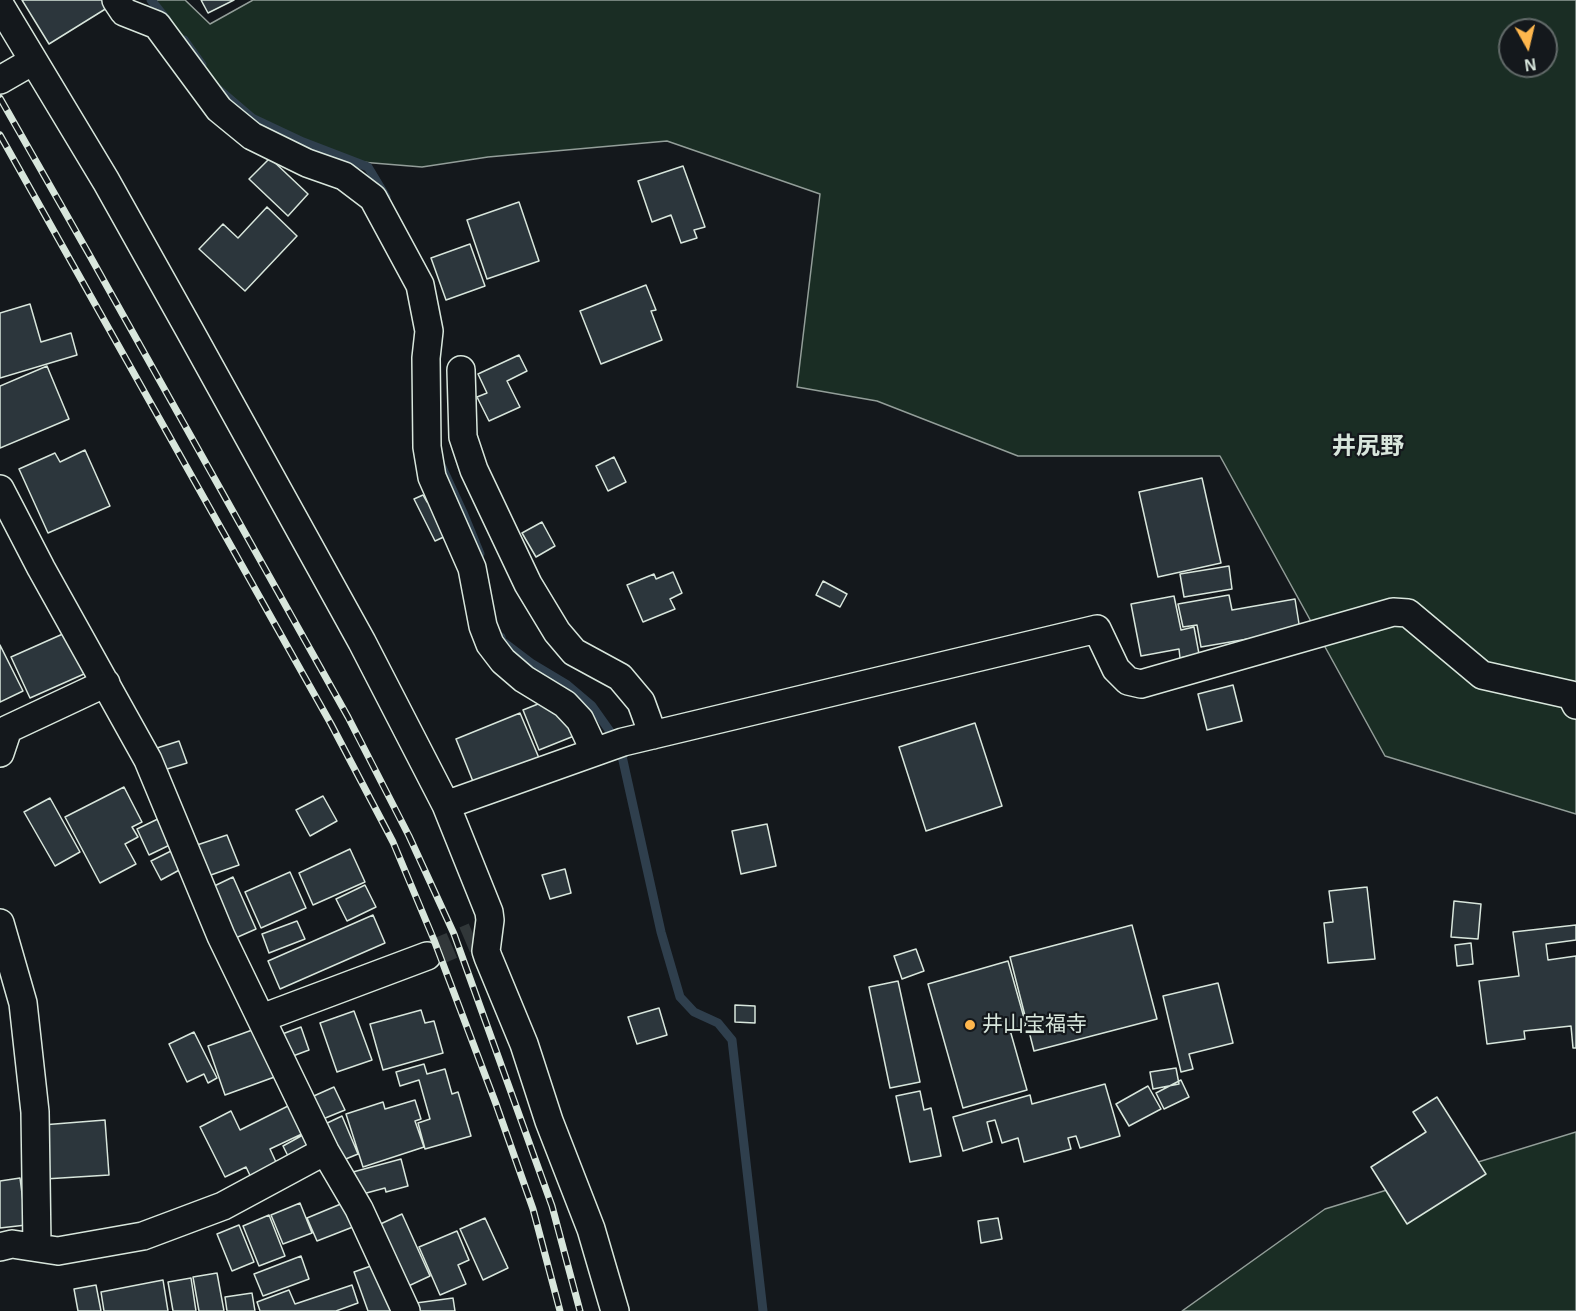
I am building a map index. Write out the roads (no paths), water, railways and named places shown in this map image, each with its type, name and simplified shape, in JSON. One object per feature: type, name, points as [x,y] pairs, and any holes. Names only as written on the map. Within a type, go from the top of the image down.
[{"type":"street","points":[[116,0],[124,12],[157,26],[219,109],[252,136],[307,162],[344,176],[373,198],[420,285],[429,331],[426,358],[427,447],[432,477],[472,568],[483,626],[490,644],[503,661],[524,679],[566,704],[610,747]]},
{"type":"street","points":[[0,5],[106,181],[207,362],[362,642],[446,805],[489,912],[490,920],[481,934],[488,957],[524,1044],[549,1120],[591,1229],[615,1311]]},
{"type":"street","points":[[0,80],[33,61]]},
{"type":"street","points":[[461,370],[463,437],[474,470],[528,584],[557,632],[574,652],[620,677],[641,702],[653,735]]},
{"type":"street","points":[[0,489],[148,760],[221,936],[325,1150],[358,1209],[406,1311]]},
{"type":"street","points":[[446,805],[610,747],[653,735],[1096,629],[1116,669],[1128,681],[1141,684],[1393,612],[1408,613],[1482,675],[1571,695],[1576,705]]},
{"type":"street","points":[[0,753],[8,729],[106,683]]},
{"type":"street","points":[[0,923],[23,1003],[35,1112],[37,1246]]},
{"type":"street","points":[[262,1018],[427,956]]},
{"type":"street","points":[[0,1247],[12,1244],[58,1251],[143,1236],[223,1206],[325,1150]]},
{"type":"waterway","points":[[151,0],[167,20]]},
{"type":"waterway","points":[[184,40],[202,65]]},
{"type":"waterway","points":[[218,89],[252,118],[303,142],[368,167],[386,197]]},
{"type":"waterway","points":[[440,463],[480,554]]},
{"type":"waterway","points":[[501,637],[502,641],[531,663],[566,684],[592,706],[609,730],[622,756],[661,932],[680,997],[694,1012],[718,1023],[732,1040],[763,1311]]},
{"type":"tunnel","points":[[427,956],[474,936]]},
{"type":"railway","points":[[0,98],[348,717],[409,836],[454,934],[552,1206],[580,1311]]},
{"type":"railway","points":[[0,135],[331,724],[393,842],[434,940],[496,1104],[533,1209],[560,1311]]},
{"type":"place","name":"井山宝福寺","points":[[970,1025]]},
{"type":"district","name":"井尻野","points":[[1368,447]]}]
